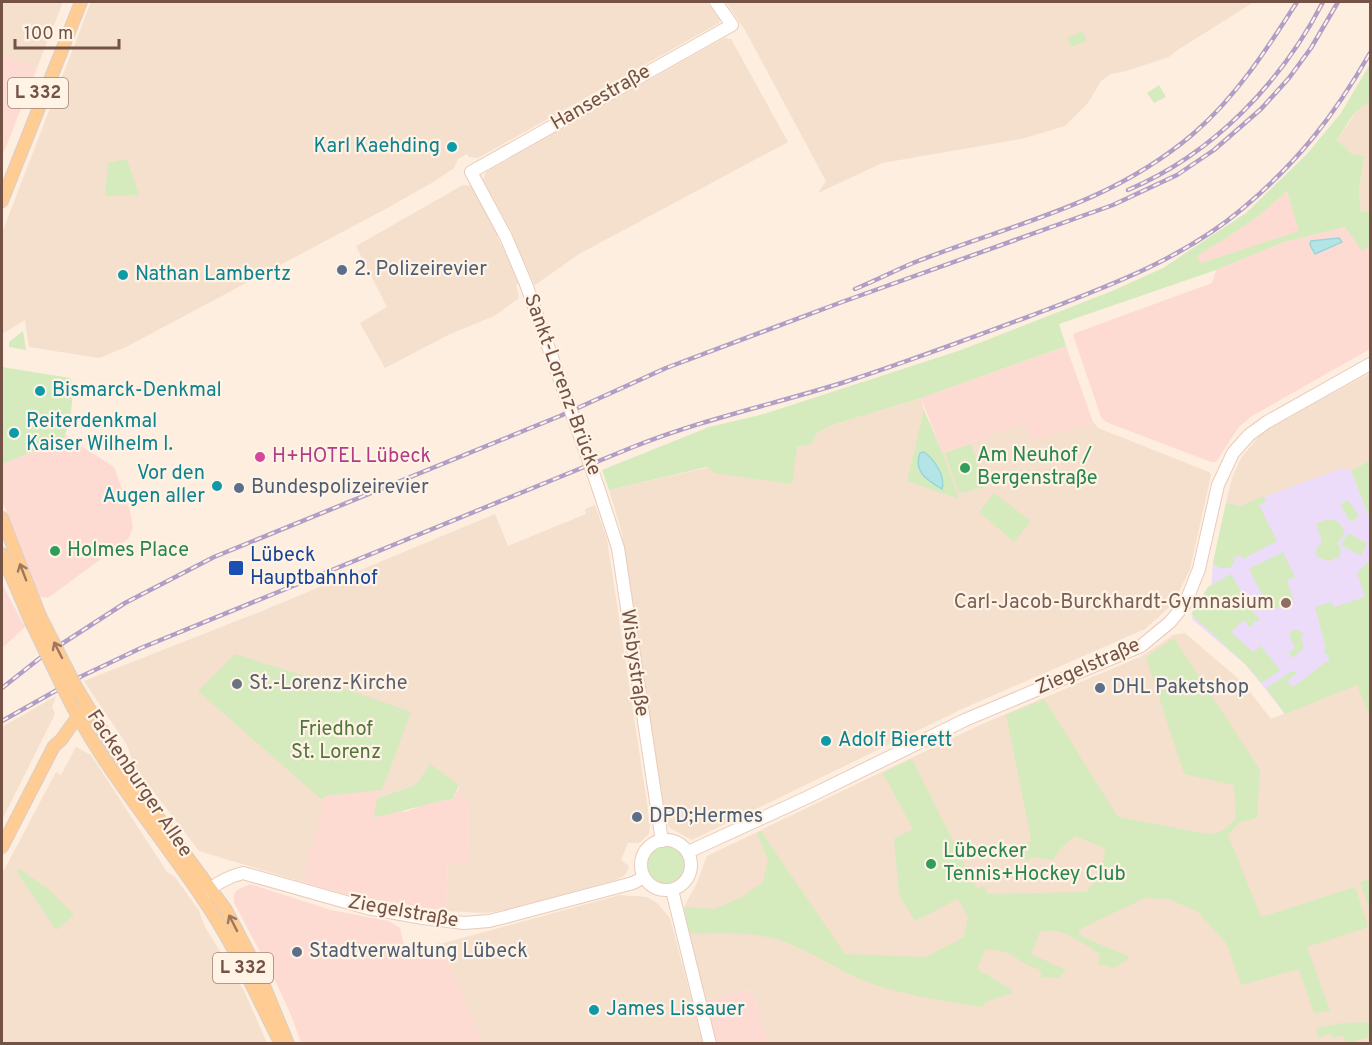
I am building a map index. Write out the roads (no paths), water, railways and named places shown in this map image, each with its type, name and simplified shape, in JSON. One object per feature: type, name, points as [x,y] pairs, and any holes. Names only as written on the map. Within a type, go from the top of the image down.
[{"type":"main road","name":"L 332","points":[[2,201],[5,182],[66,30],[74,2]]},
{"type":"main road","name":"L 332","points":[[66,30],[81,2]]},
{"type":"main road","name":"Hansestraße","points":[[471,172],[732,25],[716,2]]},
{"type":"main road","name":"Sankt-Lorenz-Brücke","points":[[471,172],[507,237],[526,284],[598,487]]},
{"type":"main road","name":"Ziegelstraße","points":[[688,852],[808,797],[965,720],[1141,646],[1170,622],[1185,604],[1199,569],[1222,472],[1233,453],[1243,441],[1267,422],[1371,364]]},
{"type":"main road","name":"Wisbystraße","points":[[598,487],[618,549],[662,841]]},
{"type":"main road","name":"Fackenburger Allee","points":[[2,518],[36,619]]},
{"type":"main road","name":"Fackenburger Allee","points":[[2,554],[80,707],[206,892],[281,1044]]},
{"type":"main road","points":[[57,743],[53,740],[80,707]]},
{"type":"main road","name":"Fackenburger Allee","points":[[80,707],[92,740],[139,811],[206,892],[226,910],[252,959],[288,1044]]},
{"type":"main road","points":[[2,847],[57,743],[79,736],[92,740]]},
{"type":"main road","points":[[662,841],[676,842],[688,852],[692,867],[690,875],[679,887],[672,890],[656,888],[644,877],[641,865],[649,847],[662,841]]},
{"type":"main road","name":"Ziegelstraße","points":[[206,892],[231,876],[243,873],[367,908],[423,918],[473,923],[509,916],[633,883],[644,877]]},
{"type":"main road","points":[[672,890],[710,1044]]},
{"type":"water","points":[[1339,238],[1342,242],[1315,254],[1310,245],[1311,241]]},
{"type":"water","points":[[924,452],[938,468],[943,484],[942,489],[927,479],[920,470],[918,460],[920,453]]},
{"type":"railway","points":[[855,289],[913,263],[1024,224],[1094,196],[1161,159],[1209,120],[1237,88],[1297,2]]},
{"type":"railway","points":[[1128,190],[1188,157],[1242,113],[1287,60],[1323,2]]},
{"type":"railway","points":[[2,688],[40,658],[125,603],[214,557],[560,416],[666,368],[1113,205],[1177,175],[1214,150],[1261,109],[1289,78],[1311,48],[1338,2]]},
{"type":"railway","points":[[2,721],[82,676],[141,648],[633,447],[686,428],[819,390],[896,365],[1072,300],[1148,268],[1220,226],[1281,174],[1328,118],[1370,53]]},
{"type":"place","name":"Karl Kaehding","points":[[452,147]]},
{"type":"place","name":"2. Polizeirevier","points":[[342,270]]},
{"type":"place","name":"Nathan Lambertz","points":[[123,275]]},
{"type":"place","name":"Bismarck-Denkmal","points":[[40,391]]},
{"type":"place","name":"Reiterdenkmal Kaiser Wilhelm I.","points":[[14,433]]},
{"type":"place","name":"H+HOTEL Lübeck","points":[[260,457]]},
{"type":"place","name":"Am Neuhof / Bergenstraße","points":[[965,468]]},
{"type":"place","name":"Vor den Augen aller","points":[[217,486]]},
{"type":"place","name":"Bundespolizeirevier","points":[[239,488]]},
{"type":"place","name":"Holmes Place","points":[[55,551]]},
{"type":"place","name":"Lübeck Hauptbahnhof","points":[[236,568]]},
{"type":"place","name":"Carl-Jacob-Burckhardt-Gymnasium","points":[[1286,603]]},
{"type":"place","name":"St.-Lorenz-Kirche","points":[[237,684]]},
{"type":"place","name":"DHL Paketshop","points":[[1100,688]]},
{"type":"place","name":"Adolf Bierett","points":[[826,741]]},
{"type":"place","name":"DPD;Hermes","points":[[637,817]]},
{"type":"place","name":"Lübecker Tennis+Hockey Club","points":[[931,864]]},
{"type":"place","name":"Stadtverwaltung Lübeck","points":[[297,952]]},
{"type":"place","name":"James Lissauer","points":[[594,1010]]},
{"type":"park label","name":"Friedhof St. Lorenz","points":[[336,742]]}]
